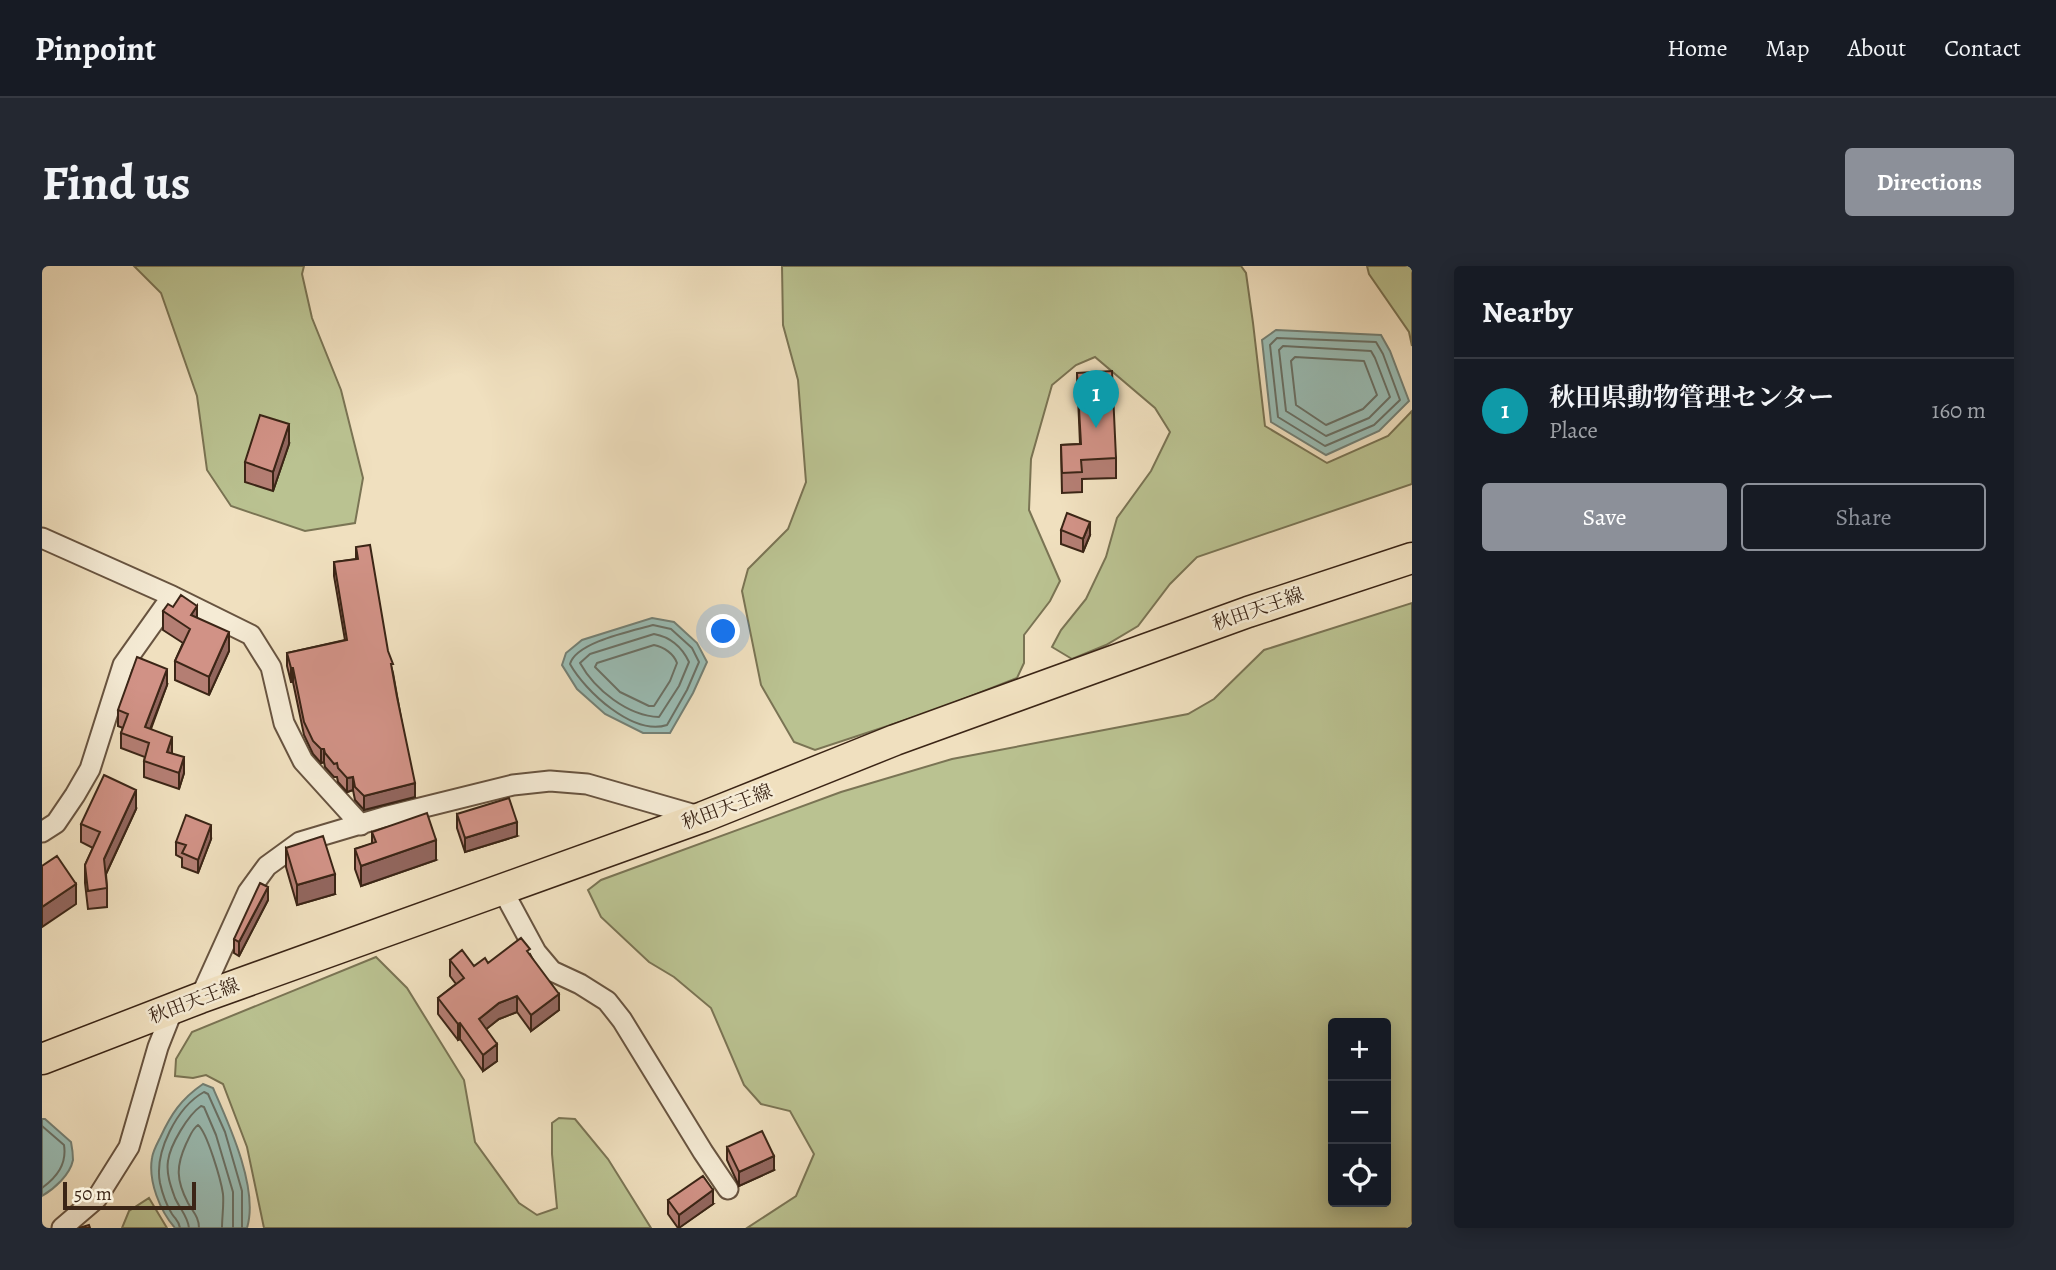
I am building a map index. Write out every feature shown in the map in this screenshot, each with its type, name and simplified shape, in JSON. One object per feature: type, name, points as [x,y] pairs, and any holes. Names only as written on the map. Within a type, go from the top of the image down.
[{"type":"main road","name":"秋田天王線","points":[[42,1059],[186,1004],[703,817],[895,740],[1248,612],[1412,558]]},
{"type":"street","points":[[42,538],[172,596],[251,635],[271,667],[284,723],[303,761],[360,825]]},
{"type":"street","points":[[42,832],[55,823],[90,769],[122,665],[172,596]]},
{"type":"street","points":[[62,1228],[97,1198],[130,1147],[158,1047],[186,1004],[248,892],[267,866],[300,842],[513,786],[550,781],[587,784],[703,817]]},
{"type":"street","points":[[502,889],[536,953],[552,971],[607,1001],[622,1020],[702,1152],[728,1189]]},
{"type":"green space","points":[[134,266],[304,266],[302,274],[312,318],[341,390],[363,478],[355,523],[305,531],[231,506],[207,470],[197,396],[161,293]]},
{"type":"green space","points":[[782,266],[1241,266],[1246,273],[1265,426],[1327,463],[1388,436],[1412,411],[1412,484],[1197,557],[1170,584],[1138,626],[1106,645],[1072,659],[1052,647],[1061,630],[1086,599],[1106,557],[1117,518],[1151,471],[1170,432],[1155,408],[1095,357],[1076,365],[1052,385],[1031,459],[1029,510],[1060,581],[1050,601],[1024,635],[1024,663],[1017,678],[936,710],[815,750],[794,742],[761,685],[742,591],[748,569],[788,529],[806,482],[798,380],[783,325]]},
{"type":"green space","points":[[1367,266],[1412,266],[1412,346],[1409,332],[1369,274]]},
{"type":"green space","points":[[1412,603],[1412,1228],[747,1228],[796,1196],[814,1154],[790,1111],[761,1104],[744,1085],[711,1008],[674,977],[649,962],[601,917],[588,890],[601,880],[841,792],[952,759],[1188,714],[1214,699],[1264,650]]},
{"type":"green space","points":[[376,957],[407,988],[464,1080],[475,1142],[519,1203],[537,1215],[557,1208],[552,1123],[559,1118],[575,1119],[608,1159],[651,1228],[264,1228],[247,1147],[223,1084],[206,1075],[193,1078],[175,1076],[176,1059],[192,1032]]},
{"type":"green space","points":[[149,1198],[167,1228],[122,1228],[129,1211]]},
{"type":"water","points":[[1276,330],[1381,335],[1409,401],[1379,431],[1326,455],[1271,422],[1262,340]]},
{"type":"water","points":[[652,618],[674,622],[697,643],[707,662],[670,733],[643,733],[605,714],[577,689],[562,665],[566,653],[582,640]]},
{"type":"water","points":[[203,1084],[213,1088],[246,1176],[250,1212],[247,1228],[175,1228],[156,1195],[151,1167],[154,1150],[177,1108]]},
{"type":"water","points":[[42,1119],[71,1142],[73,1160],[61,1181],[42,1196]]},
{"type":"building","points":[[1112,371],[1116,458],[1081,460],[1082,472],[1062,473],[1061,445],[1081,444],[1077,373]]},
{"type":"building","points":[[260,415],[289,424],[273,472],[245,462]]},
{"type":"building","points":[[1067,513],[1090,522],[1083,539],[1061,530]]},
{"type":"building","points":[[370,545],[415,783],[364,796],[355,787],[353,777],[347,778],[337,763],[334,764],[324,749],[313,741],[304,722],[293,668],[287,653],[347,640],[334,562],[358,559],[356,547]]},
{"type":"building","points":[[181,595],[197,606],[191,615],[229,632],[209,677],[175,661],[190,629],[163,611],[168,604],[173,607]]},
{"type":"building","points":[[137,657],[167,669],[145,727],[172,737],[167,752],[184,757],[179,773],[144,761],[149,743],[121,733],[128,714],[118,710]]},
{"type":"building","points":[[104,775],[136,790],[104,859],[107,888],[88,891],[85,865],[100,832],[81,824]]},
{"type":"building","points":[[509,798],[517,822],[465,838],[457,814]]},
{"type":"building","points":[[427,813],[436,840],[361,866],[355,849],[376,842],[372,832]]},
{"type":"building","points":[[186,815],[211,825],[198,860],[182,853],[186,845],[176,842]]},
{"type":"building","points":[[323,836],[335,874],[297,885],[286,848]]},
{"type":"building","points":[[57,856],[76,884],[42,907],[42,866]]},
{"type":"building","points":[[260,883],[268,887],[239,942],[234,939]]},
{"type":"building","points":[[521,938],[530,949],[527,951],[559,994],[531,1015],[517,996],[499,1003],[479,1019],[497,1044],[483,1055],[438,998],[464,978],[450,960],[462,950],[474,966],[485,958],[488,963]]},
{"type":"building","points":[[762,1131],[774,1156],[739,1172],[727,1147]]},
{"type":"building","points":[[703,1176],[713,1190],[679,1215],[668,1200]]},
{"type":"place","name":"秋田県動物管理センター","points":[[1096,428]]}]
